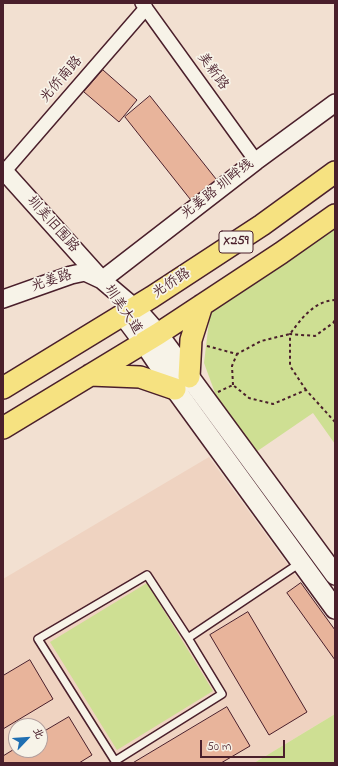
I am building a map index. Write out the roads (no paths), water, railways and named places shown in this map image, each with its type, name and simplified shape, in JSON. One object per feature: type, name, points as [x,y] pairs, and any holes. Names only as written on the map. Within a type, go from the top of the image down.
[{"type":"main road","name":"光侨路","points":[[3,388],[129,312],[262,225],[335,172]]},
{"type":"main road","name":"X259","points":[[3,428],[151,338],[281,253],[335,215]]},
{"type":"main road","points":[[90,375],[140,377],[182,383],[191,341],[202,305]]},
{"type":"main road","name":"圳美大道","points":[[129,312],[151,338],[300,562],[335,608]]},
{"type":"main road","name":"圳美大道","points":[[182,383],[205,398],[335,575]]},
{"type":"street","name":"美新路","points":[[144,6],[256,161]]},
{"type":"street","name":"光侨南路","points":[[3,172],[144,6]]},
{"type":"street","name":"光姜路 圳畔线","points":[[102,280],[256,161],[335,103]]},
{"type":"street","name":"圳美旧围路","points":[[3,172],[102,280]]},
{"type":"street","name":"光姜路","points":[[3,299],[71,275],[85,272],[102,280]]},
{"type":"street","name":"圳美大道","points":[[102,280],[129,312]]},
{"type":"lane","points":[[188,638],[300,562]]},
{"type":"lane","points":[[147,575],[188,638],[222,694],[115,761],[38,639],[147,575]]}]
